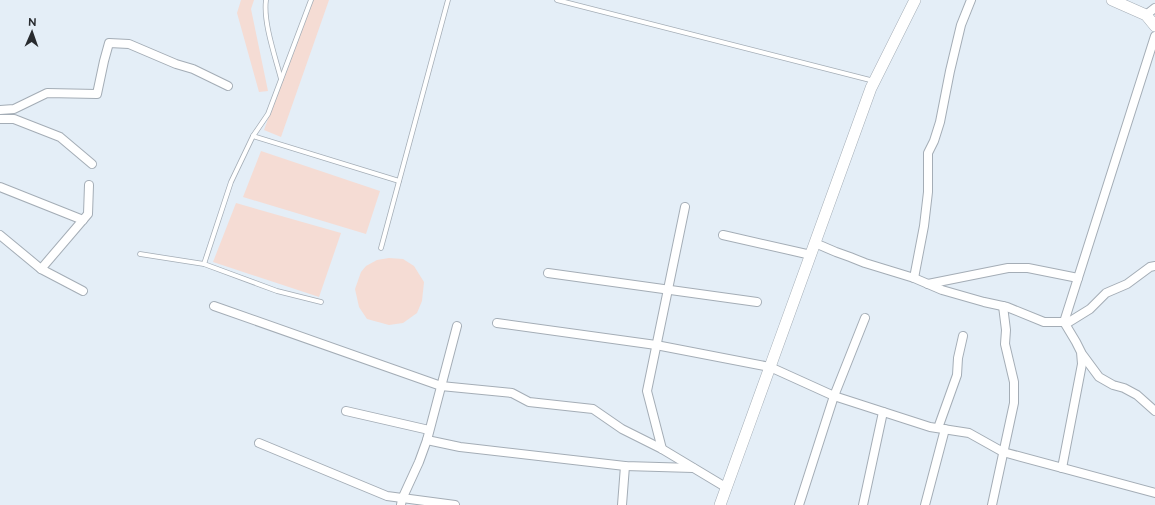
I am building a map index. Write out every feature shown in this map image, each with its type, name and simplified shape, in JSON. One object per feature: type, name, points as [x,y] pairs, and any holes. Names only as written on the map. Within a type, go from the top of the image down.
[{"type":"street","points":[[720,505],[871,88],[915,0]]},
{"type":"street","points":[[914,278],[924,226],[928,192],[928,153],[934,141],[940,122],[961,25],[971,0]]},
{"type":"street","points":[[1112,0],[1152,14],[1155,26]]},
{"type":"street","points":[[1154,408],[1137,395],[1124,388],[1113,385],[1099,377],[1081,354],[1076,342],[1064,322],[1155,36]]},
{"type":"street","points":[[0,110],[14,109],[47,93],[97,94],[109,43],[129,44],[176,64],[193,69],[228,86]]},
{"type":"street","points":[[0,119],[14,119],[60,137],[92,164]]},
{"type":"street","points":[[41,269],[88,214],[89,185]]},
{"type":"street","points":[[0,187],[83,220]]},
{"type":"street","points":[[662,449],[647,391],[685,207]]},
{"type":"street","points":[[0,235],[41,269],[83,291]]},
{"type":"street","points":[[723,235],[811,255]]},
{"type":"street","points":[[815,243],[864,263],[914,278],[942,290],[1003,306],[1044,322],[1069,322],[1090,309],[1106,293],[1127,284],[1150,267],[1155,266]]},
{"type":"street","points":[[928,284],[1008,268],[1028,268],[1078,278]]},
{"type":"street","points":[[548,273],[757,302]]},
{"type":"street","points":[[214,306],[441,386],[512,393],[529,402],[593,409],[622,429],[662,449],[727,488]]},
{"type":"street","points":[[992,505],[1014,403],[1014,382],[1005,344],[1006,330],[1003,306]]},
{"type":"street","points":[[798,505],[834,396],[865,318]]},
{"type":"street","points":[[497,323],[656,345],[770,367],[834,396],[930,427],[969,433],[1003,452],[1155,494]]},
{"type":"street","points":[[402,502],[427,440],[457,326]]},
{"type":"street","points":[[925,505],[941,428],[957,376],[958,358],[963,336]]},
{"type":"street","points":[[1062,468],[1078,390],[1082,364],[1081,354]]},
{"type":"street","points":[[346,411],[429,430]]},
{"type":"street","points":[[863,505],[883,412]]},
{"type":"street","points":[[427,440],[460,447],[625,466],[694,468]]},
{"type":"street","points":[[259,443],[402,502],[455,505]]},
{"type":"street","points":[[622,505],[625,466]]},
{"type":"lane","points":[[266,0],[265,8],[270,36],[281,79]]},
{"type":"lane","points":[[204,264],[231,182],[253,136],[268,114],[312,0]]},
{"type":"lane","points":[[381,248],[448,0]]},
{"type":"lane","points":[[557,0],[875,81]]},
{"type":"lane","points":[[253,136],[399,181]]},
{"type":"lane","points":[[140,254],[204,264],[277,291],[321,302]]},
{"type":"shaded area","points":[[241,0],[254,0],[251,9],[268,91],[259,92],[237,13]]},
{"type":"shaded area","points":[[311,0],[329,0],[281,137],[264,130]]},
{"type":"shaded area","points":[[261,151],[380,191],[366,234],[243,197]]},
{"type":"shaded area","points":[[236,203],[341,233],[319,297],[213,262]]},
{"type":"shaded area","points":[[389,258],[403,259],[414,266],[424,282],[422,301],[417,313],[403,323],[389,325],[367,319],[359,307],[355,289],[361,272],[366,266],[377,260]]}]
